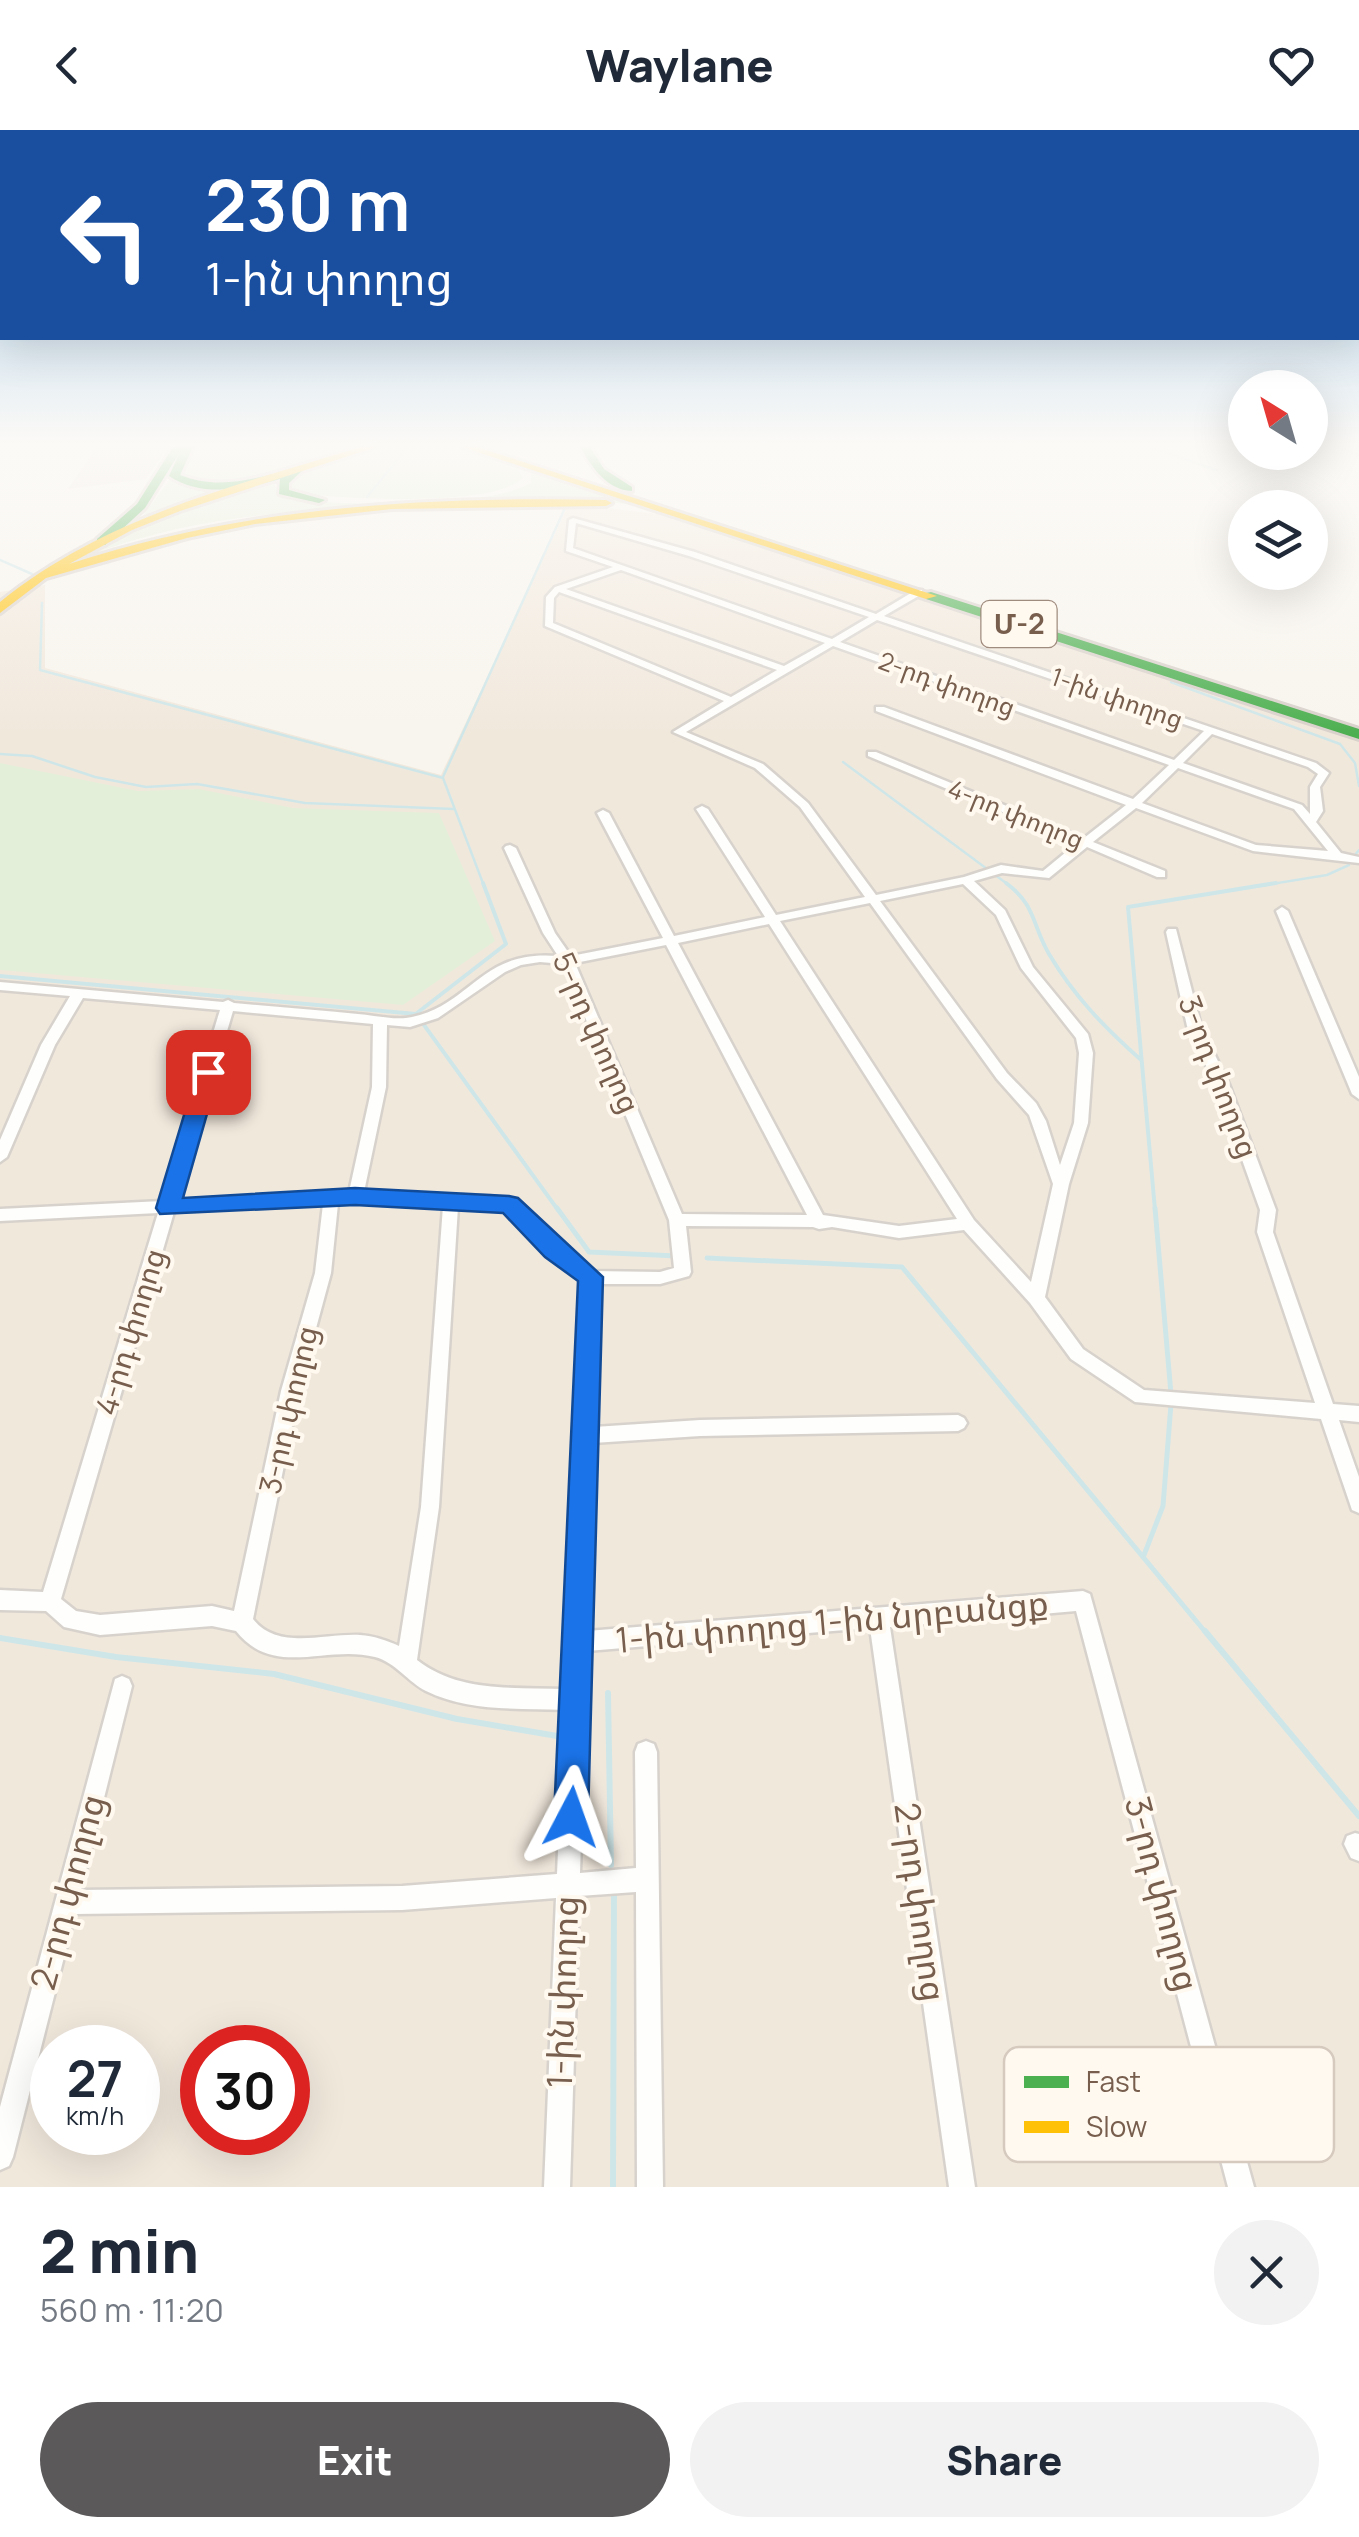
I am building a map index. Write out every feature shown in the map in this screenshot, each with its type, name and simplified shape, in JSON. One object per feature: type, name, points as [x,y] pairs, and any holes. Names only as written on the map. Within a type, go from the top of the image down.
[{"type":"main road","points":[[0,609],[99,543]]},
{"type":"main road","points":[[48,575],[141,543]]},
{"type":"main road","name":"Մ-2","points":[[768,543],[1359,734]]},
{"type":"main road","name":"Մ-2","points":[[794,543],[1359,724]]},
{"type":"street","name":"2-րդ փողոց","points":[[569,543],[569,549],[1298,808],[1336,853]]},
{"type":"street","name":"1-ին փողոց","points":[[657,543],[1211,730],[1324,773],[1315,787],[1317,811],[1312,820]]},
{"type":"street","points":[[622,568],[558,589],[550,597],[548,624],[732,701]]},
{"type":"street","points":[[558,589],[784,670]]},
{"type":"street","points":[[919,592],[678,732],[759,766],[804,806],[1002,1076],[1026,1099],[1042,1127],[1051,1168],[1060,1184]]},
{"type":"street","points":[[880,709],[1253,848],[1294,854],[1336,853],[1359,860]]},
{"type":"street","points":[[0,986],[410,1023],[425,1019],[522,957],[568,961],[874,900],[966,880],[1001,868],[1044,875],[1135,803],[1211,730]]},
{"type":"street","name":"4-րդ փողոց","points":[[872,754],[1160,874]]},
{"type":"street","points":[[702,809],[968,1224],[1036,1298],[1077,1354],[1141,1397],[1359,1414]]},
{"type":"street","points":[[603,813],[820,1223]]},
{"type":"street","name":"5-րդ փողոց","points":[[510,848],[549,934],[568,961],[677,1220],[682,1272],[660,1278],[590,1277]]},
{"type":"street","points":[[966,880],[1001,914],[1027,968],[1083,1036],[1086,1053],[1081,1123],[1060,1184],[1036,1298]]},
{"type":"street","points":[[1282,911],[1359,1094]]},
{"type":"street","name":"3-րդ փողոց","points":[[1172,932],[1187,1005],[1268,1210],[1265,1232],[1359,1504]]},
{"type":"street","points":[[0,1157],[48,1046],[79,993]]},
{"type":"street","name":"4-րդ փողոց","points":[[50,1602],[228,1004]]},
{"type":"street","points":[[355,1197],[372,1131],[382,1042],[380,1021]]},
{"type":"street","points":[[0,1215],[355,1197],[509,1204],[554,1250],[590,1277]]},
{"type":"street","name":"3-րդ փողոց","points":[[242,1622],[290,1390],[323,1273],[331,1199]]},
{"type":"street","points":[[407,1660],[430,1507],[451,1200]]},
{"type":"street","points":[[677,1220],[832,1220],[900,1232],[968,1224]]},
{"type":"street","name":"1-ին փողոց","points":[[557,2187],[566,1886],[580,1642],[582,1436],[590,1277]]},
{"type":"street","points":[[582,1436],[700,1428],[958,1423]]},
{"type":"street","points":[[0,1600],[50,1602],[71,1620],[100,1624],[212,1616],[242,1622],[252,1636],[268,1644],[371,1646],[407,1660],[424,1678],[440,1687],[477,1694],[575,1700]]},
{"type":"street","name":"3-րդ փողոց","points":[[1083,1602],[1204,2047]]},
{"type":"street","name":"1-ին փողոց 1-ին նրբանցք","points":[[580,1642],[1083,1602]]},
{"type":"street","name":"2-րդ փողոց","points":[[878,1616],[962,2187]]},
{"type":"street","name":"2-րդ փողոց","points":[[0,2156],[122,1686]]},
{"type":"street","points":[[646,1752],[650,2187]]},
{"type":"street","points":[[66,1902],[402,1898],[648,1879]]},
{"type":"street","name":"3-րդ փողոց","points":[[1235,2162],[1242,2187]]},
{"type":"shaded area","points":[[550,543],[756,543],[1359,739],[1359,2187],[0,2187],[0,592],[45,585],[45,668],[441,775]]},
{"type":"green space","points":[[109,543],[127,543],[117,546],[73,562]]},
{"type":"green space","points":[[0,763],[138,791],[199,789],[293,808],[439,813],[495,941],[403,1005],[0,970]]},
{"type":"waterway","points":[[443,777],[549,543]]},
{"type":"waterway","points":[[0,560],[32,574]]},
{"type":"waterway","points":[[42,603],[40,670],[443,778],[484,886]]},
{"type":"waterway","points":[[1171,682],[1340,744],[1355,763],[1359,786]]},
{"type":"waterway","points":[[0,754],[32,756],[95,777],[146,787],[197,784],[305,803],[454,809]]},
{"type":"waterway","points":[[843,762],[1007,883]]},
{"type":"waterway","points":[[1355,855],[1359,850]]},
{"type":"waterway","points":[[1260,886],[1327,875],[1349,865]]},
{"type":"waterway","points":[[417,1013],[506,944],[483,883]]},
{"type":"waterway","points":[[1007,883],[1010,886]]},
{"type":"waterway","points":[[1007,883],[1028,907],[1049,954],[1069,984],[1140,1059]]},
{"type":"waterway","points":[[1155,1210],[1128,907],[1276,883]]},
{"type":"waterway","points":[[0,976],[416,1014],[558,1210]]},
{"type":"waterway","points":[[557,1208],[589,1252],[677,1256]]},
{"type":"waterway","points":[[1155,1208],[1171,1394]]},
{"type":"waterway","points":[[707,1258],[902,1267],[1207,1634]]},
{"type":"waterway","points":[[1144,1555],[1163,1506],[1171,1404]]},
{"type":"waterway","points":[[1205,1631],[1359,1816]]},
{"type":"waterway","points":[[0,1638],[116,1657],[274,1674],[457,1719],[563,1737]]},
{"type":"waterway","points":[[608,1693],[611,1865]]},
{"type":"waterway","points":[[613,2187],[614,1892]]},
{"type":"traffic: fast","points":[[931,596],[1359,734]]},
{"type":"traffic: slow","points":[[0,609],[39,577],[97,543]]},
{"type":"traffic: slow","points":[[48,575],[152,543]]},
{"type":"traffic: slow","points":[[766,543],[931,596]]},
{"type":"route","points":[[208,1072],[168,1208],[355,1197],[509,1204],[554,1250],[590,1277],[571,1817]]}]
